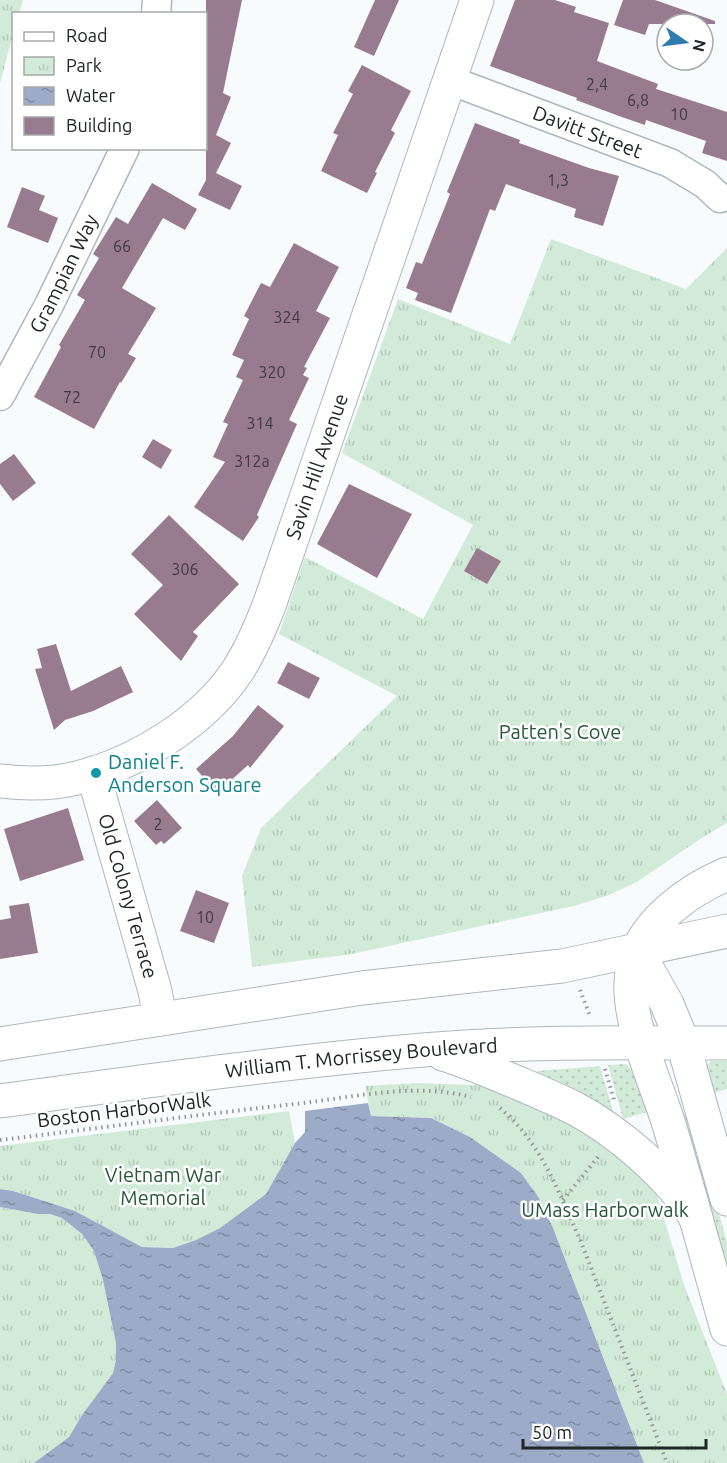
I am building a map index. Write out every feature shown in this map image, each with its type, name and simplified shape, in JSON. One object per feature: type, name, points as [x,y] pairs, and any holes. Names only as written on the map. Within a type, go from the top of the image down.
[{"type":"street","name":"Savin Hill Avenue","points":[[0,781],[47,782],[78,778],[138,754],[186,725],[238,671],[256,638],[271,600],[477,0]]},
{"type":"street","name":"Davitt Street","points":[[449,80],[670,163],[705,184],[720,198]]},
{"type":"street","name":"Grampian Way","points":[[0,396],[49,305],[125,150]]},
{"type":"street","name":"Old Colony Terrace","points":[[93,773],[155,991],[160,1019]]},
{"type":"street","points":[[727,874],[706,884],[678,904],[655,926],[637,951],[630,986],[631,1006],[666,1114],[727,1329]]},
{"type":"street","points":[[0,1044],[362,988],[562,966],[727,931]]},
{"type":"street","points":[[637,951],[667,1004],[683,1043],[727,1199]]},
{"type":"street","name":"William T. Morrissey Boulevard","points":[[0,1101],[175,1077],[423,1050],[509,1044],[727,1043]]},
{"type":"street","points":[[423,1050],[482,1068],[576,1110],[605,1128],[635,1152],[683,1199],[696,1218]]},
{"type":"street","points":[[727,1180],[727,1191]]},
{"type":"path","points":[[579,986],[592,1022]]},
{"type":"path","points":[[603,1063],[616,1105]]},
{"type":"path","name":"Boston HarborWalk","points":[[0,1140],[421,1090],[475,1098]]},
{"type":"path","points":[[500,1107],[530,1140],[563,1200],[667,1463]]},
{"type":"path","points":[[563,1200],[600,1154]]},
{"type":"green space","points":[[0,0],[23,0],[19,12],[12,12],[12,39],[0,83]]},
{"type":"green space","name":"Patten's Cove","points":[[551,239],[686,289],[727,248],[727,823],[637,882],[609,895],[578,905],[352,954],[252,967],[242,876],[261,828],[397,696],[279,634],[305,557],[423,619],[473,525],[342,453],[398,299],[510,344]]},
{"type":"green space","points":[[711,1061],[727,1061],[727,1089],[711,1094],[706,1066]]},
{"type":"green space","points":[[625,1064],[638,1079],[647,1112],[623,1119],[608,1065]]},
{"type":"green space","points":[[600,1066],[615,1118],[535,1074],[537,1071]]},
{"type":"green space","name":"UMass Harborwalk","points":[[415,1083],[476,1085],[509,1092],[563,1111],[655,1188],[683,1282],[727,1394],[727,1463],[644,1463],[553,1228],[539,1198],[522,1174],[470,1137],[431,1118],[371,1116],[365,1086]]},
{"type":"green space","name":"Vietnam War Memorial","points":[[289,1111],[295,1143],[266,1194],[220,1228],[173,1248],[142,1247],[75,1211],[0,1189],[0,1146]]},
{"type":"green space","points":[[690,1112],[727,1242],[727,1281],[680,1116]]},
{"type":"green space","name":"Vietnam War Memorial","points":[[0,1207],[50,1214],[62,1218],[82,1234],[94,1251],[103,1280],[116,1343],[113,1373],[69,1437],[34,1463],[0,1463]]},
{"type":"water","points":[[368,1103],[371,1116],[431,1118],[470,1137],[521,1173],[539,1198],[553,1228],[644,1463],[34,1463],[69,1437],[113,1373],[116,1343],[103,1280],[94,1251],[82,1234],[62,1218],[50,1214],[0,1207],[0,1189],[75,1211],[142,1247],[173,1248],[220,1228],[266,1194],[295,1143],[305,1132],[305,1111]]},
{"type":"building","points":[[206,0],[242,0],[223,93],[231,97],[216,135],[231,143],[216,173],[242,186],[230,210],[198,195],[206,180]]},
{"type":"building","points":[[375,0],[399,0],[374,56],[354,47]]},
{"type":"building","points":[[515,0],[555,0],[576,7],[574,12],[609,23],[597,61],[658,84],[656,89],[727,112],[727,161],[702,153],[706,141],[646,120],[645,125],[619,116],[490,66]]},
{"type":"building","points":[[623,0],[655,0],[689,12],[655,12],[655,24],[649,24],[645,35],[614,25]]},
{"type":"building","points":[[362,65],[411,91],[391,130],[395,133],[367,193],[321,171],[338,135],[333,133],[353,94],[348,91]]},
{"type":"building","points":[[475,123],[520,140],[519,143],[589,168],[619,176],[603,226],[574,217],[576,209],[506,184],[495,211],[490,209],[451,313],[415,300],[418,293],[406,288],[416,262],[422,264],[450,194],[447,192]]},
{"type":"building","points":[[152,183],[197,209],[185,230],[163,218],[122,288],[156,308],[128,354],[136,358],[94,429],[34,397],[61,347],[59,345],[85,300],[77,295],[99,258],[93,254],[116,217],[128,224]]},
{"type":"building","points":[[22,187],[45,196],[39,210],[58,218],[48,243],[7,227]]},
{"type":"building","points":[[294,243],[339,267],[316,311],[330,318],[304,367],[307,368],[303,375],[309,378],[289,420],[297,424],[257,515],[259,517],[243,541],[194,507],[225,462],[213,457],[228,424],[223,422],[243,380],[236,377],[244,360],[232,355],[249,319],[244,316],[261,283],[270,287]]},
{"type":"building","points":[[153,439],[172,450],[161,469],[142,457]]},
{"type":"building","points":[[14,454],[36,483],[13,501],[0,484],[0,464]]},
{"type":"building","points":[[349,484],[412,514],[377,578],[317,544]]},
{"type":"building","points":[[169,515],[239,584],[193,632],[198,636],[181,661],[134,614],[163,585],[131,554]]},
{"type":"building","points":[[477,548],[501,561],[487,584],[464,571]]},
{"type":"building","points":[[56,644],[71,691],[121,666],[133,692],[93,711],[65,720],[54,730],[35,669],[42,668],[37,649]]},
{"type":"building","points":[[288,662],[320,678],[309,699],[277,683]]},
{"type":"building","points":[[258,705],[284,726],[250,768],[248,765],[217,793],[196,769],[233,736]]},
{"type":"building","points":[[157,800],[182,828],[164,844],[161,841],[156,845],[134,821]]},
{"type":"building","points":[[68,808],[84,860],[20,881],[4,829]]},
{"type":"building","points":[[196,890],[229,903],[214,943],[180,931]]},
{"type":"building","points":[[29,903],[38,953],[0,959],[0,920],[11,918],[9,906]]},
{"type":"place","name":"Daniel F. Anderson Square","points":[[96,773]]}]
